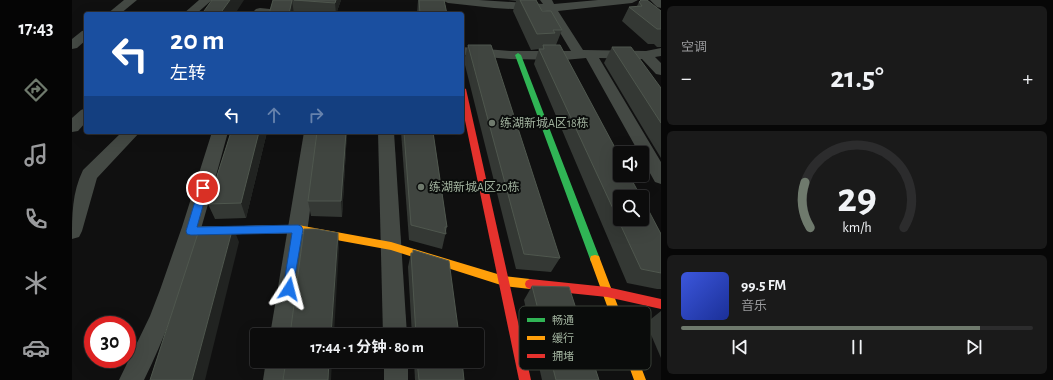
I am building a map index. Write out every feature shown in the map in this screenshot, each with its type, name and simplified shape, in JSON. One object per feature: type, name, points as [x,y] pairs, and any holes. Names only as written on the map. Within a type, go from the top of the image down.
[{"type":"street","points":[[116,12],[131,0]]},
{"type":"street","points":[[191,12],[206,0]]},
{"type":"street","points":[[260,12],[268,0]]},
{"type":"street","points":[[448,0],[549,4],[632,0]]},
{"type":"street","points":[[656,0],[661,5]]},
{"type":"street","points":[[549,4],[585,55],[661,177]]},
{"type":"street","points":[[72,46],[84,36]]},
{"type":"street","points":[[72,46],[84,49]]},
{"type":"street","points":[[464,51],[518,55],[564,56],[646,55],[661,52]]},
{"type":"street","points":[[518,55],[612,306]]},
{"type":"street","points":[[646,55],[661,71]]},
{"type":"street","points":[[464,98],[519,352]]},
{"type":"street","points":[[72,126],[84,115]]},
{"type":"street","points":[[72,231],[89,175],[130,134]]},
{"type":"street","points":[[131,380],[149,347],[191,231],[219,134]]},
{"type":"street","points":[[283,328],[312,134]]},
{"type":"street","points":[[386,134],[394,328]]},
{"type":"street","points":[[191,231],[298,229],[391,246],[504,281],[607,292],[661,304]]},
{"type":"street","points":[[275,380],[277,368]]},
{"type":"street","points":[[396,368],[396,380]]},
{"type":"street","points":[[523,370],[525,380]]},
{"type":"street","points":[[636,370],[640,380]]},
{"type":"building","points":[[212,0],[230,0],[222,12],[203,12]]},
{"type":"building","points":[[273,0],[292,0],[289,12],[270,12]]},
{"type":"building","points":[[294,0],[336,0],[335,3]]},
{"type":"building","points":[[419,0],[444,0],[447,12],[420,12]]},
{"type":"building","points":[[520,0],[536,0],[542,11],[551,11],[562,30],[553,30],[555,33],[537,34]]},
{"type":"building","points":[[641,0],[647,0],[661,11],[661,29],[657,29],[629,7],[642,6],[639,2]]},
{"type":"building","points":[[468,45],[491,45],[560,258],[524,254]]},
{"type":"building","points":[[543,45],[560,45],[614,146],[613,182],[633,182],[637,190],[613,190],[613,209],[539,49],[544,49]]},
{"type":"building","points":[[612,47],[631,47],[661,88],[661,123]]},
{"type":"building","points":[[230,134],[258,134],[241,203],[208,204]]},
{"type":"building","points":[[317,134],[346,134],[341,201],[308,201]]},
{"type":"building","name":"练湖新城A区20栋","points":[[404,134],[433,134],[447,227],[445,227],[446,234],[411,225]]},
{"type":"building","points":[[649,211],[661,234],[661,273],[641,269],[621,226],[649,226]]},
{"type":"building","points":[[200,227],[233,227],[192,380],[150,380]]},
{"type":"building","points":[[304,229],[316,229],[338,233],[331,328],[291,328]]},
{"type":"building","points":[[413,250],[449,261],[458,328],[416,328],[411,253],[413,253]]},
{"type":"building","points":[[532,286],[569,287],[575,306],[537,306]]},
{"type":"building","points":[[285,368],[329,368],[328,380],[283,380]]},
{"type":"building","points":[[418,368],[463,368],[464,380],[419,380]]},
{"type":"building","points":[[553,370],[596,370],[599,380],[556,380]]},
{"type":"traffic: fast","points":[[518,55],[595,259]]},
{"type":"traffic: slow","points":[[191,231],[298,229],[391,246],[504,281],[530,284]]},
{"type":"traffic: slow","points":[[595,259],[612,306]]},
{"type":"traffic: slow","points":[[636,370],[640,380]]},
{"type":"traffic: jam","points":[[464,98],[519,352]]},
{"type":"traffic: jam","points":[[530,284],[607,292],[661,304]]},
{"type":"traffic: jam","points":[[523,370],[525,380]]},
{"type":"place","name":"练湖新城A区18栋","points":[[492,123]]},
{"type":"place","name":"练湖新城A区20栋","points":[[421,187]]},
{"type":"route","points":[[203,188],[191,231],[298,229],[289,289]]}]
